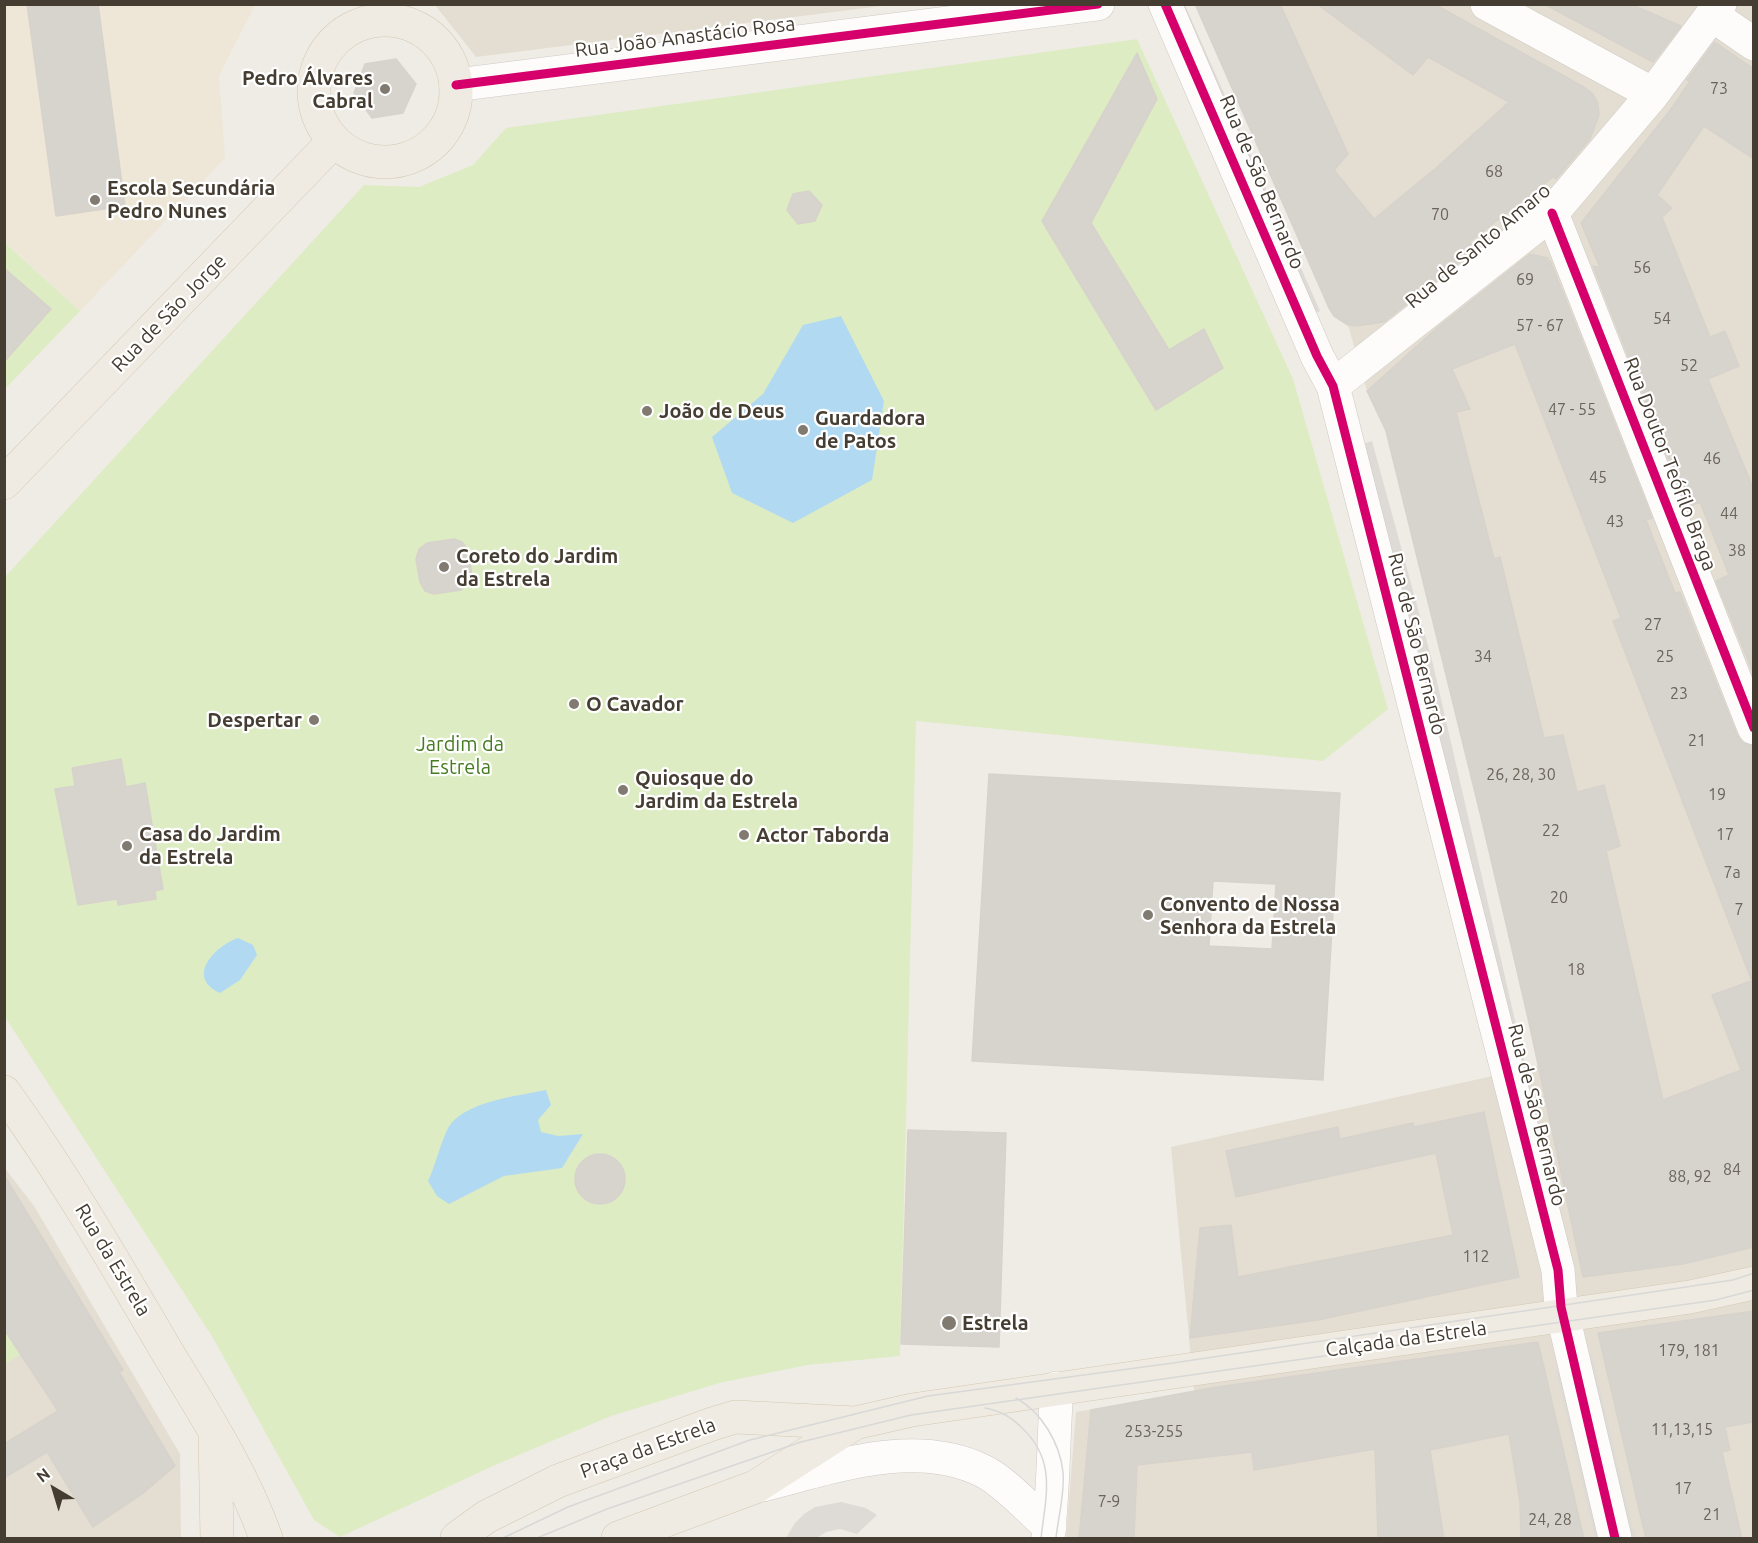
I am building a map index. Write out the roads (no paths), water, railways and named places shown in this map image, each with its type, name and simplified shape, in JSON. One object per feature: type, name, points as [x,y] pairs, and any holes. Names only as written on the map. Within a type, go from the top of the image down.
[{"type":"main road","points":[[376,12],[421,29],[438,43],[450,63],[456,85],[455,108],[445,131],[424,150],[401,160],[376,162],[354,156],[334,141],[321,123],[314,102],[314,79],[321,57],[336,39],[376,12]]},
{"type":"main road","name":"Rua de São Jorge","points":[[4,483],[334,141]]},
{"type":"main road","name":"Rua da Estrela","points":[[4,1092],[50,1155],[215,1432],[251,1497],[266,1538]]},
{"type":"main road","name":"Calçada da Estrela","points":[[1057,1388],[1690,1298],[1754,1283]]},
{"type":"main road","name":"Praça da Estrela","points":[[457,1539],[486,1517],[558,1481],[735,1418],[855,1423],[912,1410],[1057,1388]]},
{"type":"main road","name":"Praça da Estrela","points":[[618,1539],[755,1487],[855,1423]]},
{"type":"main road","name":"Rua da Estrela","points":[[215,1432],[217,1539]]},
{"type":"main road","points":[[441,1539],[486,1517]]},
{"type":"street","name":"Rua João Anastácio Rosa","points":[[456,85],[1098,4]]},
{"type":"street","name":"Rua de São Bernardo","points":[[1165,4],[1317,356],[1333,386],[1555,1258],[1563,1315],[1615,1539]]},
{"type":"street","points":[[1487,4],[1653,94]]},
{"type":"street","name":"Rua de Santo Amaro","points":[[1333,386],[1552,213],[1653,94],[1716,10]]},
{"type":"street","points":[[1716,10],[1754,44]]},
{"type":"street","name":"Rua Doutor Teófilo Braga","points":[[1552,213],[1754,728]]},
{"type":"street","points":[[1049,1533],[1055,1479],[1053,1452],[1057,1388]]},
{"type":"street","points":[[755,1487],[878,1458],[940,1458],[985,1471],[1049,1533]]},
{"type":"water","points":[[841,316],[884,401],[872,480],[793,523],[732,493],[712,437],[763,394],[803,325]]},
{"type":"water","points":[[238,938],[253,945],[257,955],[240,980],[220,993],[210,986],[205,979],[204,971],[213,955]]},
{"type":"water","points":[[546,1090],[551,1105],[538,1120],[541,1132],[558,1136],[583,1134],[562,1168],[504,1176],[449,1204],[437,1196],[428,1181],[445,1134],[456,1119],[466,1112],[493,1101]]},
{"type":"tram line","points":[[503,1538],[568,1507],[750,1440],[928,1396],[1173,1363],[1733,1280],[1754,1273]]},
{"type":"tram line","points":[[537,1538],[607,1509],[801,1442],[911,1415],[1716,1300],[1754,1290]]},
{"type":"tram line","points":[[1016,1398],[1042,1420],[1054,1440],[1061,1461],[1063,1488],[1056,1538]]},
{"type":"tram line","points":[[985,1408],[1000,1412],[1013,1420],[1032,1439],[1040,1452],[1046,1479],[1041,1538]]},
{"type":"place","name":"Pedro Álvares Cabral","points":[[385,89]]},
{"type":"place","name":"Escola Secundária Pedro Nunes","points":[[95,200]]},
{"type":"place","name":"João de Deus","points":[[647,411]]},
{"type":"place","name":"Guardadora de Patos","points":[[803,430]]},
{"type":"place","name":"Coreto do Jardim da Estrela","points":[[444,567]]},
{"type":"place","name":"O Cavador","points":[[574,704]]},
{"type":"place","name":"Despertar","points":[[314,720]]},
{"type":"place","name":"Quiosque do Jardim da Estrela","points":[[623,790]]},
{"type":"place","name":"Actor Taborda","points":[[744,835]]},
{"type":"place","name":"Casa do Jardim da Estrela","points":[[127,846]]},
{"type":"place","name":"Convento de Nossa Senhora da Estrela","points":[[1148,915]]},
{"type":"place","name":"Estrela","points":[[949,1323]]},
{"type":"park label","name":"Jardim da Estrela","points":[[460,756]]}]
